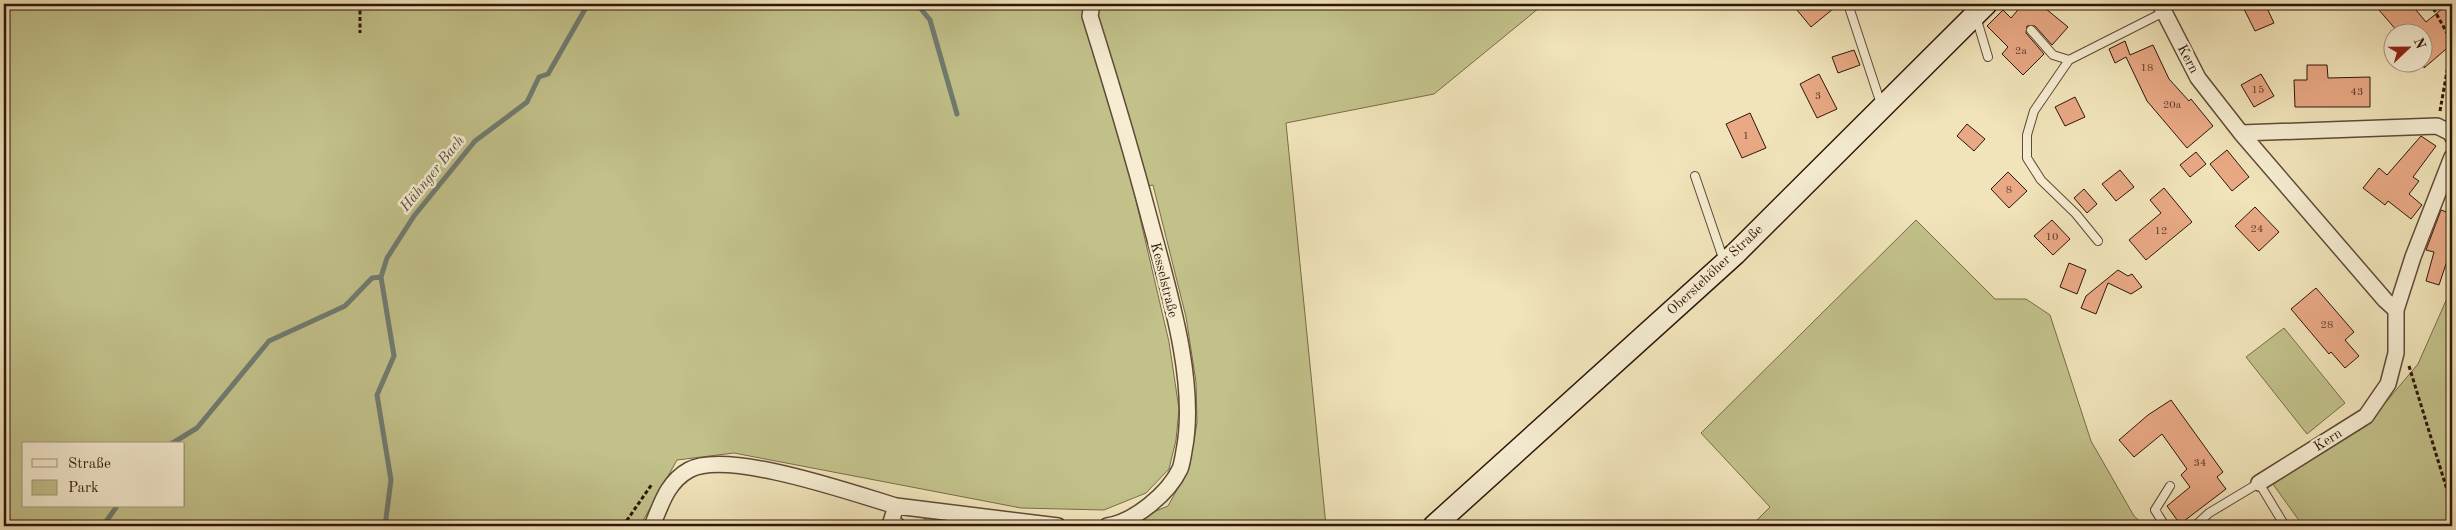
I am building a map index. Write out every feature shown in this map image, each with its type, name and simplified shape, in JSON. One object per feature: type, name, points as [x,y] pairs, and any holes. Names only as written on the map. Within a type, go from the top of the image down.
[{"type":"street","name":"Kesselstraße","points":[[1092,4],[1090,16],[1123,122],[1163,270],[1178,336],[1188,409],[1186,438],[1180,469],[1162,493],[1145,509],[1118,524],[1107,526]]},
{"type":"street","name":"Oberstehöher Straße","points":[[1434,526],[1724,263],[1883,108],[1980,8]]},
{"type":"street","name":"Kern","points":[[2162,8],[2198,78],[2241,133],[2385,300],[2396,310]]},
{"type":"street","points":[[2241,133],[2437,126],[2451,133],[2452,136]]},
{"type":"street","name":"Kern","points":[[2258,483],[2366,416],[2388,384],[2396,353],[2396,310],[2413,258],[2452,157]]},
{"type":"street","points":[[652,526],[666,491],[687,471],[700,465],[754,466],[896,506],[1058,526]]},
{"type":"street","points":[[896,506],[891,522],[898,526]]},
{"type":"lane","points":[[1848,4],[1883,108]]},
{"type":"lane","points":[[1980,8],[1988,57]]},
{"type":"lane","points":[[2098,241],[2076,214],[2041,180],[2027,158],[2027,135],[2034,111],[2069,60],[2162,8]]},
{"type":"lane","points":[[2030,30],[2053,55],[2069,60]]},
{"type":"lane","points":[[1695,176],[1724,263]]},
{"type":"lane","points":[[2258,483],[2285,526]]},
{"type":"lane","name":"Kern","points":[[2195,526],[2209,513],[2258,483]]},
{"type":"lane","points":[[2165,526],[2155,510],[2170,486]]},
{"type":"path","points":[[360,4],[360,33]]},
{"type":"path","points":[[2435,4],[2432,6],[2452,43],[2437,126]]},
{"type":"path","points":[[2408,364],[2452,506]]},
{"type":"green space","points":[[4,4],[1544,4],[1434,94],[1286,123],[1326,526],[1120,526],[1168,506],[1189,468],[1197,423],[1196,382],[1186,317],[1153,185],[1133,188],[1169,342],[1179,409],[1176,440],[1169,469],[1146,493],[1104,510],[1021,508],[734,453],[677,460],[640,526],[4,526]]},
{"type":"green space","points":[[1916,220],[1995,299],[2026,299],[2050,315],[2091,441],[2134,516],[2145,526],[1751,526],[1770,507],[1701,433]]},
{"type":"green space","points":[[2452,287],[2452,526],[2303,526],[2270,480],[2364,421],[2386,402],[2418,364]]},
{"type":"green space","points":[[2284,328],[2345,403],[2307,434],[2246,357]]},
{"type":"green space","points":[[918,514],[1044,526],[934,526]]},
{"type":"building","points":[[1792,4],[1839,4],[1811,27]]},
{"type":"building","points":[[2023,4],[2040,4],[2068,27],[2052,45],[2035,26],[2027,26],[2026,33],[2044,54],[2023,75],[2002,54],[2008,47],[1987,26],[2003,10],[2011,18]]},
{"type":"building","points":[[2251,4],[2265,4],[2274,23],[2255,31],[2243,7]]},
{"type":"building","points":[[2386,4],[2411,4],[2426,22],[2389,22],[2379,10]]},
{"type":"building","points":[[2448,4],[2452,4],[2452,44],[2434,59],[2434,22],[2426,22]]},
{"type":"building","points":[[2125,41],[2130,55],[2153,45],[2169,79],[2189,101],[2191,99],[2213,126],[2187,148],[2147,101],[2126,57],[2115,63],[2109,49]]},
{"type":"building","points":[[1854,50],[1860,65],[1838,73],[1832,57]]},
{"type":"building","points":[[2307,65],[2327,65],[2328,78],[2370,77],[2370,107],[2295,107],[2294,80],[2307,80]]},
{"type":"building","points":[[1819,74],[1837,109],[1817,118],[1800,84]]},
{"type":"building","points":[[2261,74],[2274,96],[2254,107],[2241,85]]},
{"type":"building","points":[[2075,97],[2085,117],[2065,126],[2055,107]]},
{"type":"building","points":[[1750,113],[1766,148],[1742,158],[1726,124]]},
{"type":"building","points":[[1967,124],[1985,139],[1974,151],[1957,136]]},
{"type":"building","points":[[2421,136],[2436,146],[2413,177],[2419,181],[2409,194],[2422,205],[2411,219],[2388,201],[2385,205],[2363,188],[2379,168],[2387,175]]},
{"type":"building","points":[[2227,150],[2249,177],[2232,191],[2210,164]]},
{"type":"building","points":[[2196,152],[2206,164],[2190,177],[2180,165]]},
{"type":"building","points":[[2120,170],[2134,187],[2116,201],[2102,184]]},
{"type":"building","points":[[2008,172],[2027,191],[2009,208],[1991,189]]},
{"type":"building","points":[[2164,188],[2192,222],[2146,260],[2129,240],[2161,213],[2150,200]]},
{"type":"building","points":[[2084,189],[2097,204],[2087,213],[2074,198]]},
{"type":"building","points":[[2255,207],[2279,232],[2259,251],[2235,226]]},
{"type":"building","points":[[2441,210],[2452,214],[2452,246],[2439,285],[2426,281],[2434,252],[2426,250]]},
{"type":"building","points":[[2052,220],[2070,239],[2053,255],[2034,236]]},
{"type":"building","points":[[2069,263],[2086,270],[2077,294],[2060,287]]},
{"type":"building","points":[[2118,270],[2128,276],[2132,274],[2142,287],[2131,294],[2108,283],[2096,314],[2081,308],[2086,296]]},
{"type":"building","points":[[2316,288],[2354,332],[2345,340],[2359,356],[2345,368],[2331,352],[2329,354],[2291,309]]},
{"type":"building","points":[[2171,400],[2223,472],[2217,477],[2226,489],[2180,524],[2167,506],[2190,487],[2181,475],[2187,469],[2162,434],[2134,457],[2119,440],[2148,415]]},
{"type":"waterway","name":"Hähnger Bach","points":[[385,526],[391,480],[377,395],[394,356],[381,277],[387,258],[414,216],[475,141],[527,102],[539,77],[548,74],[588,4]]},
{"type":"waterway","points":[[917,4],[930,20],[957,114]]},
{"type":"waterway","name":"Hähnger Bach","points":[[174,442],[197,428],[269,341],[345,306],[372,278],[381,277]]},
{"type":"waterway","name":"Hähnger Bach","points":[[103,526],[116,508]]}]
